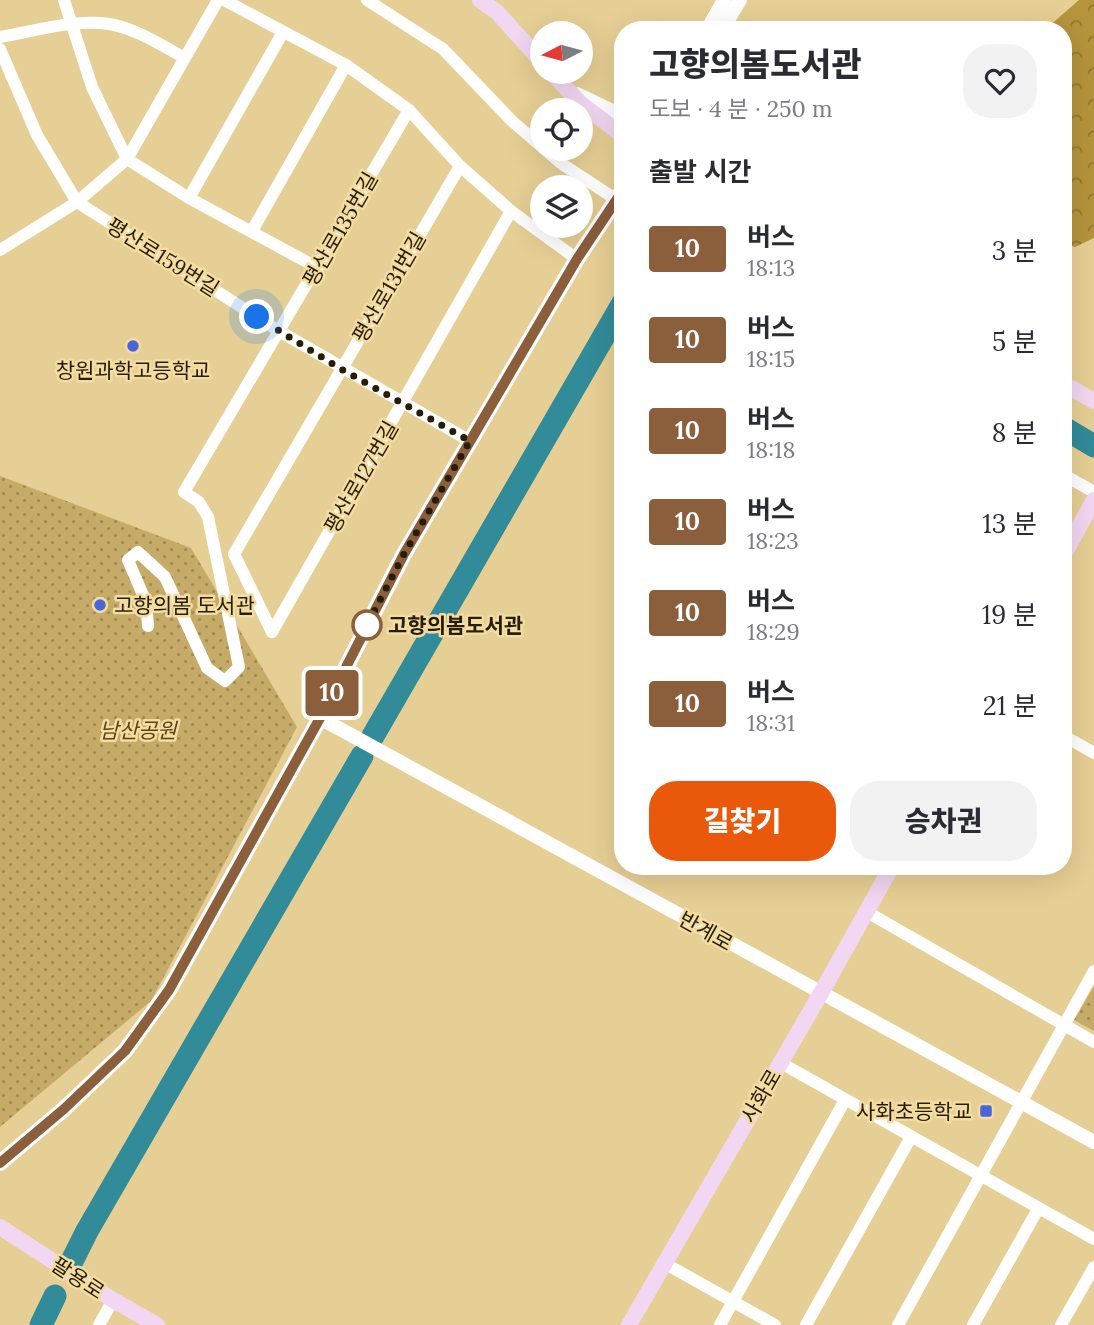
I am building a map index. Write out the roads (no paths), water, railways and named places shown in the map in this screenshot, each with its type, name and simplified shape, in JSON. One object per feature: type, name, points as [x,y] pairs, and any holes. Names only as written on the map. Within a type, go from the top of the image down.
[{"type":"main road","points":[[481,0],[497,12],[530,49]]},
{"type":"main road","points":[[562,84],[579,102],[614,129]]},
{"type":"main road","points":[[0,1163],[64,1109],[125,1051],[169,990],[320,718],[404,554],[577,259],[614,204]]},
{"type":"main road","points":[[1072,389],[1094,401]]},
{"type":"main road","points":[[1072,540],[1094,500]]},
{"type":"main road","name":"사화로","points":[[629,1325],[887,875]]},
{"type":"main road","name":"팔용로","points":[[0,1227],[157,1325]]},
{"type":"street","points":[[64,0],[92,87],[127,159],[189,198],[318,268]]},
{"type":"street","points":[[2,244],[76,202],[127,159],[218,0]]},
{"type":"street","points":[[224,0],[346,65],[410,110],[460,166],[511,211],[577,259]]},
{"type":"street","points":[[367,0],[443,49],[530,137]]},
{"type":"street","points":[[712,21],[723,0]]},
{"type":"street","points":[[727,21],[740,0]]},
{"type":"street","points":[[0,37],[71,24],[110,24],[145,36],[183,57]]},
{"type":"street","points":[[189,198],[283,32]]},
{"type":"street","name":"평산로159번길","points":[[0,49],[37,135],[76,202],[341,369],[470,441]]},
{"type":"street","points":[[252,231],[346,65]]},
{"type":"street","points":[[568,90],[614,112]]},
{"type":"street","name":"평산로135번길","points":[[148,626],[146,602],[128,560],[138,552],[165,578],[207,668],[225,681],[239,667],[208,517],[199,502],[184,492],[410,110]]},
{"type":"street","points":[[558,161],[614,192]]},
{"type":"street","name":"평산로131번길","points":[[272,632],[234,554],[460,166]]},
{"type":"street","name":"평산로127번길","points":[[272,632],[511,211]]},
{"type":"street","points":[[1072,480],[1094,492]]},
{"type":"street","name":"반계로","points":[[320,718],[1094,1142]]},
{"type":"street","points":[[1072,741],[1094,753]]},
{"type":"street","points":[[867,912],[1094,1042]]},
{"type":"street","points":[[898,1325],[1094,971]]},
{"type":"street","points":[[780,1063],[1094,1239]]},
{"type":"street","points":[[720,1325],[845,1100]]},
{"type":"street","points":[[806,1325],[911,1137]]},
{"type":"street","points":[[973,1325],[1038,1209]]},
{"type":"street","points":[[664,1263],[775,1325]]},
{"type":"street","points":[[1061,1325],[1094,1266]]},
{"type":"street","points":[[99,1325],[113,1300]]},
{"type":"waterway","points":[[373,736],[614,319]]},
{"type":"waterway","points":[[1072,433],[1094,446]]},
{"type":"waterway","points":[[72,1261],[362,756]]},
{"type":"waterway","points":[[41,1325],[55,1296]]},
{"type":"place","name":"창원과학고등학교","points":[[133,346]]},
{"type":"place","name":"고향의봄 도서관","points":[[100,605]]},
{"type":"place","name":"고향의봄도서관","points":[[367,625]]},
{"type":"place","name":"사화초등학교","points":[[986,1111]]},
{"type":"park label","name":"남산공원","points":[[138,730]]}]
